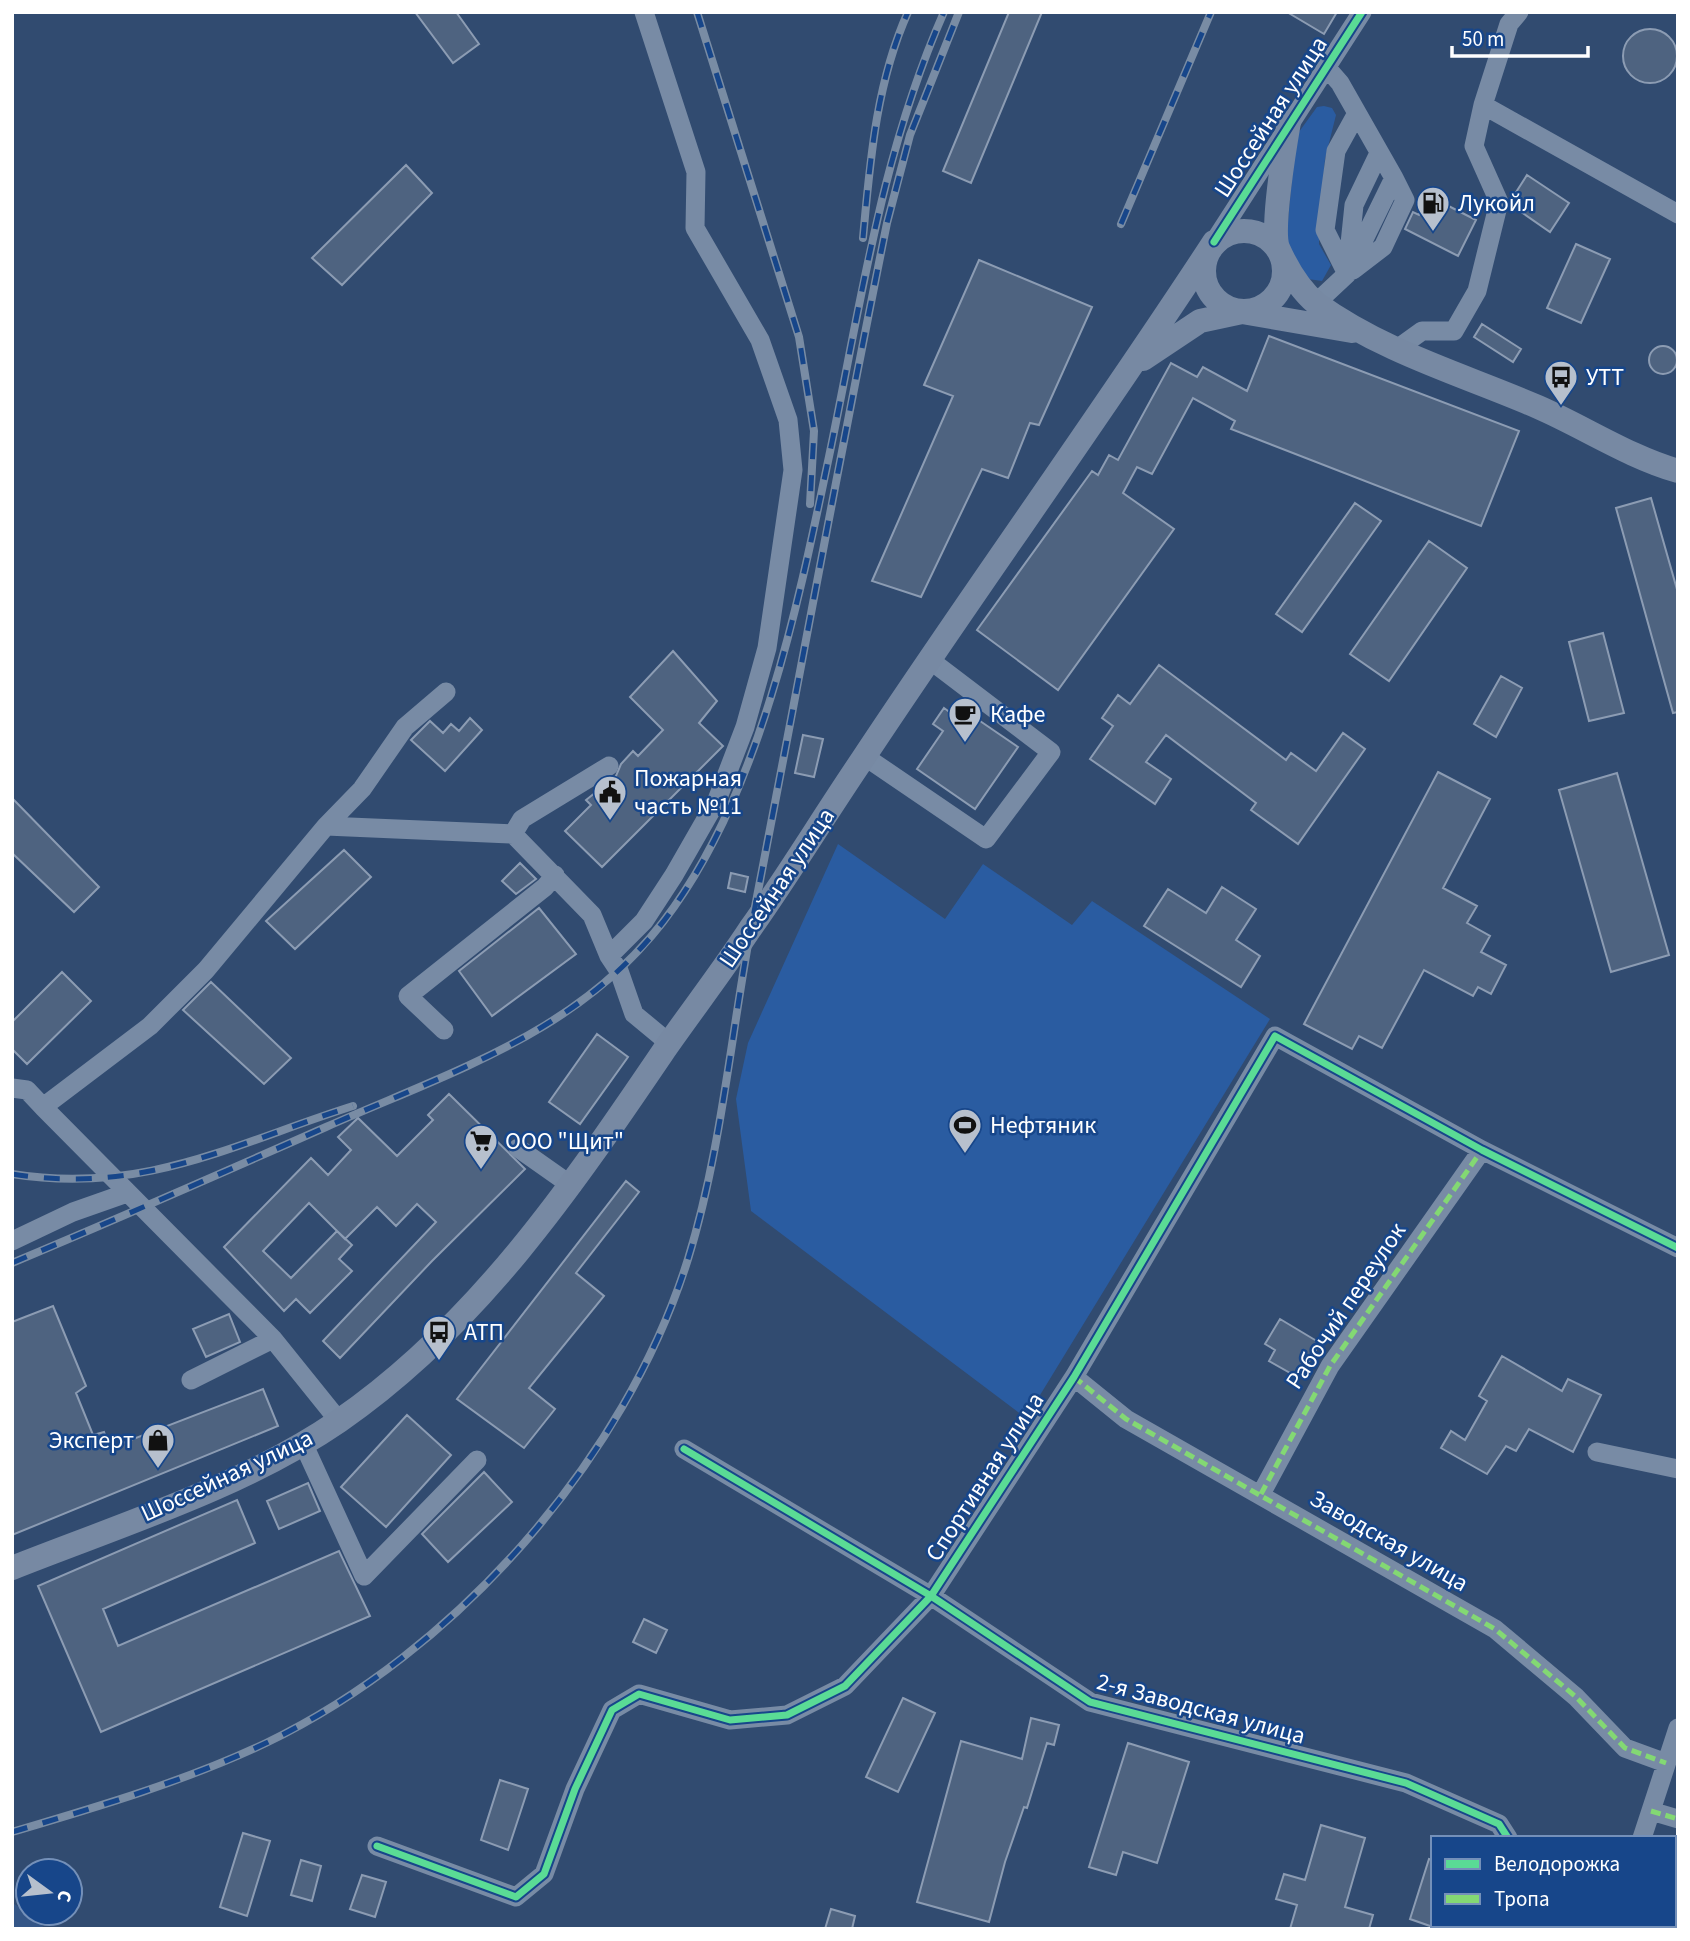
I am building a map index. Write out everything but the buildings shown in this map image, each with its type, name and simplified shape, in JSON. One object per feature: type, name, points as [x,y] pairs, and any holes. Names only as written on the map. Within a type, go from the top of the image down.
[{"type":"main road","points":[[1134,365],[1200,321],[1266,304],[1277,293],[1283,278],[1277,245],[1281,173],[1289,121]]},
{"type":"main road","points":[[1364,333],[1242,312],[1220,304],[1208,291],[1204,273],[1214,242],[1229,233],[1246,230],[1277,245],[1299,287],[1316,303],[1364,333],[1538,407],[1678,471]]},
{"type":"main road","name":"Шоссейная улица","points":[[12,1568],[257,1468],[303,1443],[339,1421],[394,1379],[442,1335],[505,1269],[572,1186],[751,929],[864,756],[1134,365],[1214,242]]},
{"type":"street","points":[[609,956],[644,921],[674,875],[717,800],[745,727],[767,648],[793,470],[788,420],[760,340],[695,228],[695,172],[643,12]]},
{"type":"street","name":"Шоссейная улица","points":[[1214,242],[1289,121],[1362,12]]},
{"type":"street","points":[[1397,349],[1422,331],[1454,331],[1477,291],[1499,202],[1474,146],[1483,105],[1509,24],[1519,12]]},
{"type":"street","points":[[1316,303],[1347,274],[1394,178],[1340,83],[1326,67]]},
{"type":"street","points":[[1483,105],[1678,214]]},
{"type":"street","points":[[1347,274],[1325,230],[1336,151],[1357,113]]},
{"type":"street","points":[[1347,274],[1354,205],[1380,153]]},
{"type":"street","points":[[864,756],[986,839],[1051,752],[930,660]]},
{"type":"street","points":[[44,1107],[150,1026],[206,971],[326,826],[362,789],[405,727],[446,692]]},
{"type":"street","points":[[513,834],[522,819],[609,766]]},
{"type":"street","points":[[326,826],[513,834],[592,915],[609,956],[620,971],[634,1014],[670,1043]]},
{"type":"street","points":[[444,1030],[408,996],[545,887],[555,875]]},
{"type":"street","name":"Спортивная улица","points":[[377,1846],[516,1897],[544,1874],[575,1789],[612,1710],[639,1694],[730,1720],[786,1715],[845,1686],[931,1596],[1074,1377],[1275,1036],[1482,1150]]},
{"type":"street","points":[[12,1088],[27,1090],[273,1339],[339,1421]]},
{"type":"street","points":[[519,1148],[572,1186]]},
{"type":"street","points":[[1482,1150],[1678,1248]]},
{"type":"street","name":"Рабочий переулок","points":[[1261,1494],[1330,1366],[1482,1150]]},
{"type":"street","points":[[12,1241],[73,1212],[127,1193]]},
{"type":"street","points":[[191,1380],[273,1339]]},
{"type":"street","name":"Заводская улица","points":[[1074,1377],[1126,1419],[1495,1629],[1576,1697],[1625,1748],[1666,1763]]},
{"type":"street","points":[[303,1443],[364,1576],[477,1460]]},
{"type":"street","name":"2-я Заводская улица","points":[[684,1449],[931,1596],[1090,1702],[1406,1783],[1499,1824],[1507,1836]]},
{"type":"street","points":[[1597,1452],[1678,1469]]},
{"type":"street","points":[[1643,1836],[1678,1728]]},
{"type":"street","points":[[1651,1811],[1678,1819]]},
{"type":"shaded area","points":[[1317,107],[1332,108],[1336,115],[1325,159],[1319,228],[1319,244],[1331,265],[1322,281],[1308,279],[1289,250],[1287,232],[1296,136]]},
{"type":"shaded area","name":"Нефтяник","points":[[838,844],[945,919],[983,864],[1072,925],[1092,901],[1270,1019],[1026,1418],[751,1211],[736,1099],[748,1043]]},
{"type":"shaded area","points":[[12,1903],[14,1927],[44,1929],[12,1929]]},
{"type":"railway","points":[[697,12],[799,337],[814,431],[810,504]]},
{"type":"railway","points":[[863,238],[876,123],[888,67],[908,12]]},
{"type":"railway","points":[[12,1263],[424,1085],[517,1041],[561,1015],[602,985],[640,949],[674,907],[704,859],[730,807],[772,695],[803,579],[887,179],[922,67],[944,12]]},
{"type":"railway","points":[[12,1832],[109,1803],[236,1757],[336,1704],[403,1657],[466,1603],[524,1543],[577,1477],[622,1407],[660,1334],[688,1259],[718,1133],[745,960],[887,223],[910,135],[959,12]]},
{"type":"railway","points":[[1121,224],[1211,12]]},
{"type":"railway","points":[[12,1174],[60,1179],[104,1178],[146,1172],[227,1150],[353,1106]]},
{"type":"marked path","points":[[1261,1494],[1330,1366],[1482,1150]]},
{"type":"marked path","points":[[1074,1377],[1126,1419],[1495,1629],[1576,1697],[1625,1748],[1666,1763]]},
{"type":"marked path","points":[[1651,1811],[1678,1819]]},
{"type":"cycle path","points":[[1214,242],[1362,12]]},
{"type":"cycle path","points":[[377,1846],[516,1897],[544,1874],[575,1789],[612,1710],[639,1694],[730,1720],[787,1715],[845,1686],[931,1596],[1074,1377],[1275,1036],[1482,1150],[1678,1248]]},
{"type":"cycle path","points":[[684,1449],[931,1596],[1090,1702],[1406,1783],[1499,1824],[1507,1836]]},
{"type":"place","name":"Лукойл","points":[[1433,233]]},
{"type":"place","name":"УТТ","points":[[1561,407]]},
{"type":"place","name":"Кафе","points":[[965,744]]},
{"type":"place","name":"Пожарная часть №11","points":[[610,822]]},
{"type":"place","name":"Нефтяник","points":[[965,1155]]},
{"type":"place","name":"ООО \"Щит\"","points":[[481,1171]]},
{"type":"place","name":"АТП","points":[[439,1362]]},
{"type":"place","name":"Эксперт","points":[[158,1470]]}]
